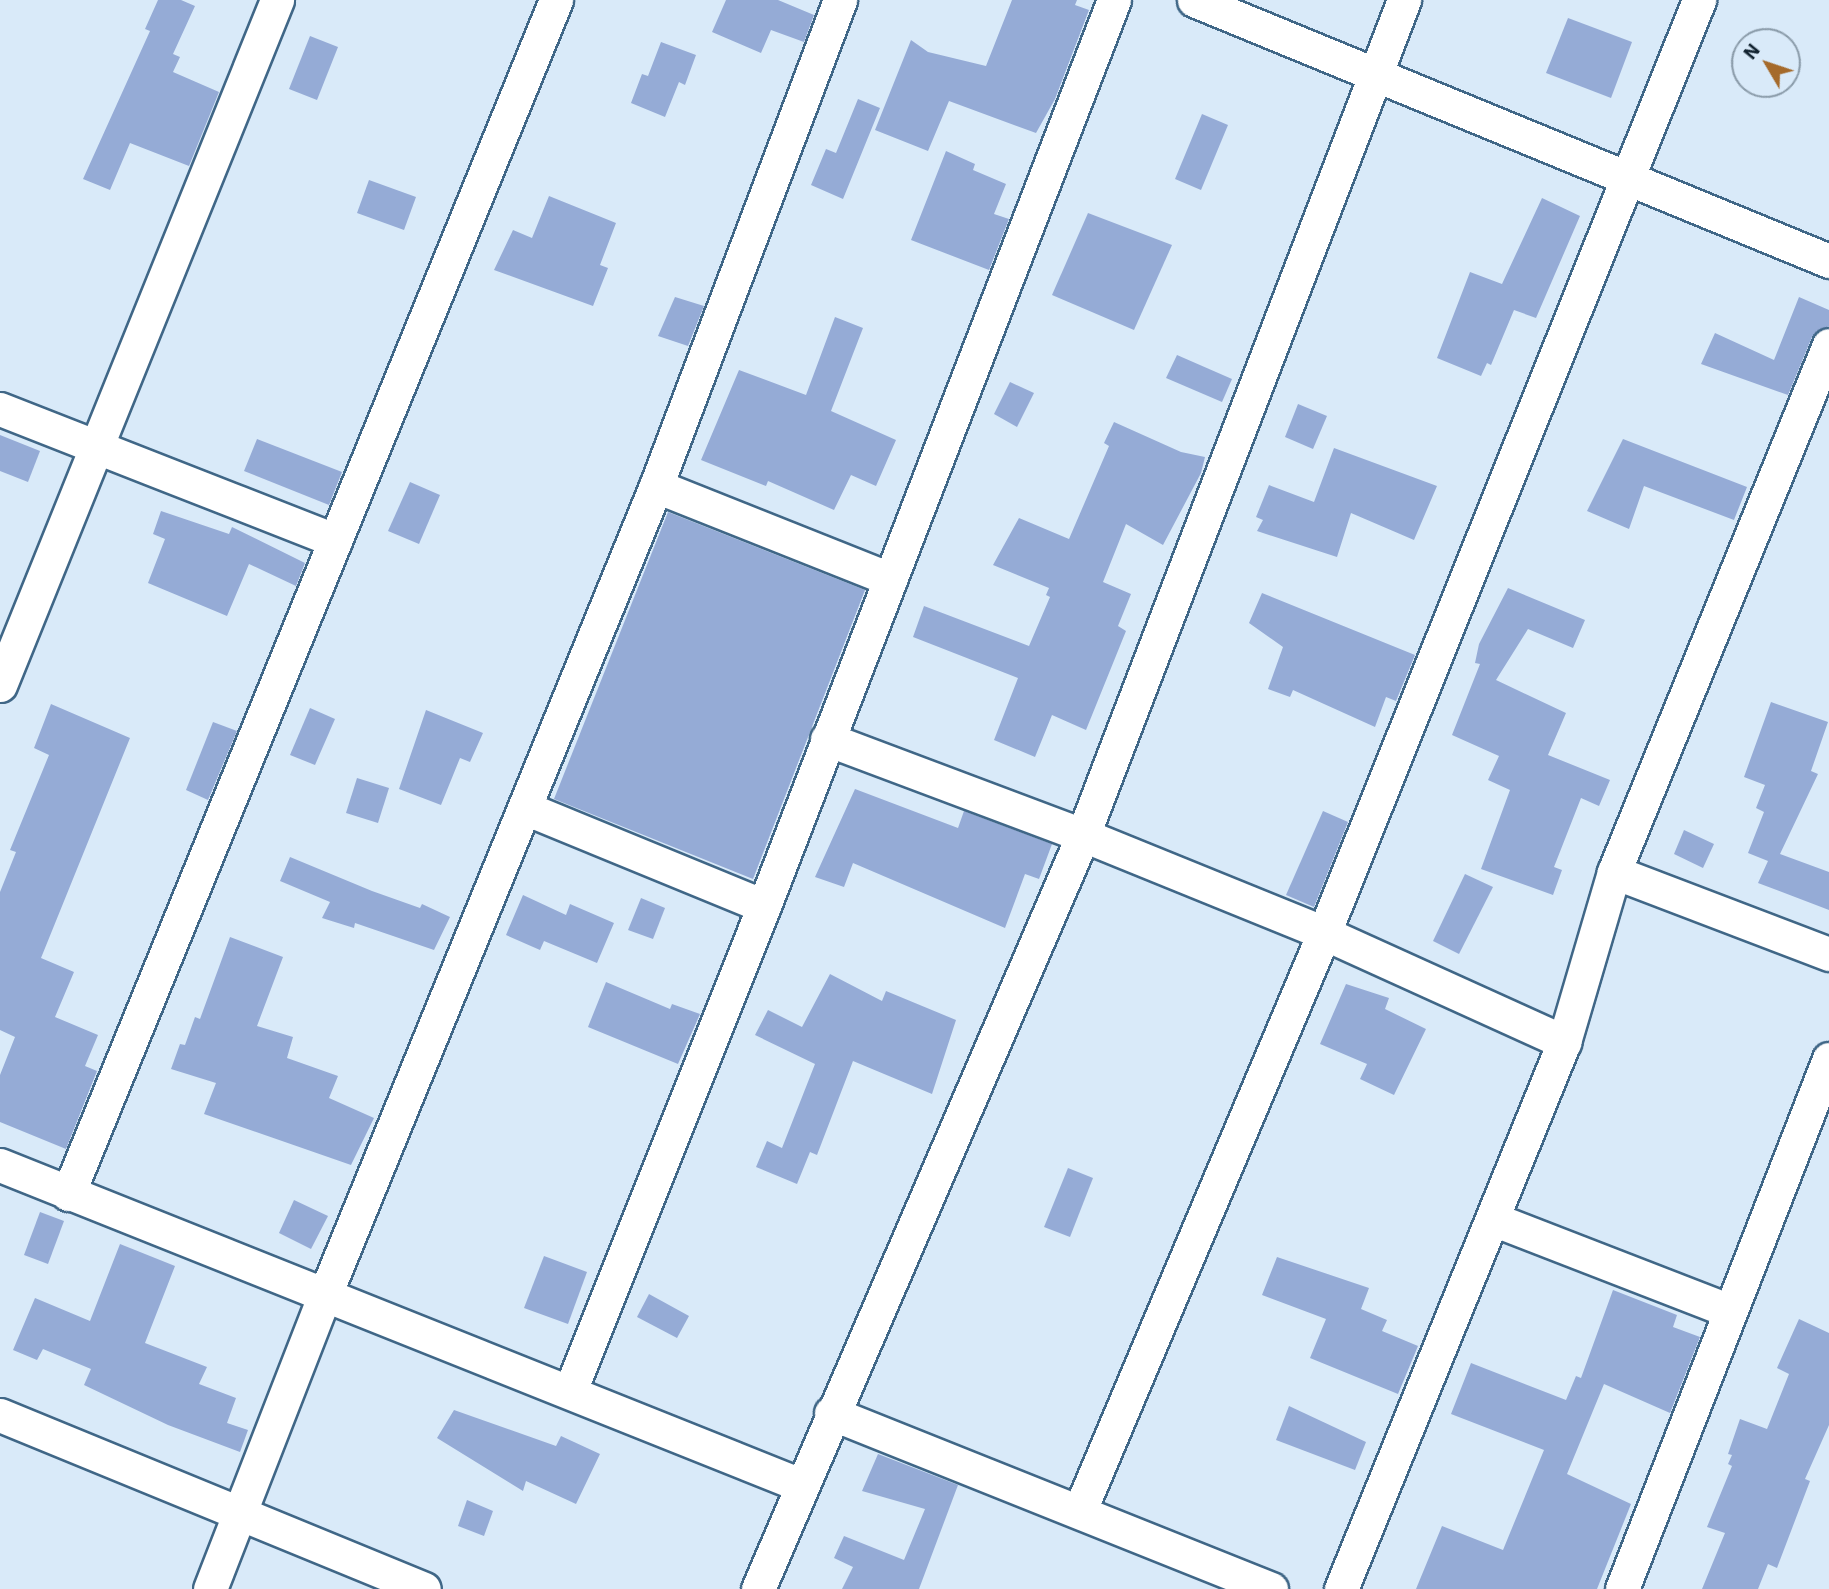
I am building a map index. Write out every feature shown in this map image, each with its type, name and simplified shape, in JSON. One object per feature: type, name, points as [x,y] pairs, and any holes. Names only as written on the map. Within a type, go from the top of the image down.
[{"type":"street","points":[[0,685],[277,0]]},
{"type":"street","points":[[68,1194],[556,0]]},
{"type":"street","points":[[210,1589],[324,1297],[656,486],[840,0]]},
{"type":"street","points":[[570,1391],[764,905],[1114,0]]},
{"type":"street","points":[[1194,0],[1829,261]]},
{"type":"street","points":[[758,1589],[831,1413],[1083,835],[1404,0]]},
{"type":"street","points":[[1080,1510],[1324,933],[1699,0]]},
{"type":"street","points":[[1341,1589],[1564,1042],[1614,872],[1829,345]]},
{"type":"street","points":[[0,408],[335,540]]},
{"type":"street","points":[[656,486],[890,579]]},
{"type":"street","points":[[827,739],[1083,835],[1324,933],[1564,1042]]},
{"type":"street","points":[[524,808],[764,905]]},
{"type":"street","points":[[1614,872],[1829,954]]},
{"type":"street","points":[[1622,1589],[1728,1310],[1829,1059]]},
{"type":"street","points":[[0,1165],[324,1297],[570,1391],[802,1485]]},
{"type":"street","points":[[1493,1219],[1728,1310]]},
{"type":"street","points":[[831,1413],[1080,1510],[1271,1589]]},
{"type":"street","points":[[0,1415],[240,1516],[424,1589]]},
{"type":"building","points":[[158,0],[181,0],[195,6],[173,54],[180,57],[173,72],[219,92],[189,166],[130,143],[110,190],[83,179],[150,31],[145,29]]},
{"type":"building","points":[[726,0],[778,0],[814,15],[804,42],[771,30],[761,53],[712,32]]},
{"type":"building","points":[[1012,0],[1077,0],[1075,5],[1089,10],[1055,99],[1036,133],[949,101],[928,151],[875,130],[911,40],[928,52],[986,66]]},
{"type":"building","points":[[1568,18],[1632,42],[1611,98],[1546,73]]},
{"type":"building","points":[[310,36],[338,47],[317,100],[289,89]]},
{"type":"building","points":[[661,42],[696,55],[685,85],[679,82],[665,117],[631,103],[642,74],[648,76]]},
{"type":"building","points":[[858,99],[880,108],[843,199],[811,185],[826,149],[836,153]]},
{"type":"building","points":[[1202,114],[1228,125],[1201,190],[1175,179]]},
{"type":"building","points":[[946,151],[975,164],[973,170],[1006,184],[994,214],[1009,219],[989,270],[911,240]]},
{"type":"building","points":[[369,180],[416,197],[404,230],[357,213]]},
{"type":"building","points":[[549,196],[616,223],[600,265],[608,268],[593,306],[494,270],[513,230],[532,238]]},
{"type":"building","points":[[1542,198],[1580,216],[1536,318],[1514,310],[1491,365],[1487,363],[1481,376],[1437,358],[1470,272],[1502,284]]},
{"type":"building","points":[[1088,213],[1172,245],[1134,330],[1052,295]]},
{"type":"building","points":[[675,297],[704,306],[688,346],[658,336]]},
{"type":"building","points":[[1799,297],[1829,310],[1829,326],[1812,337],[1788,395],[1701,364],[1715,333],[1774,360]]},
{"type":"building","points":[[835,317],[863,328],[831,411],[896,440],[876,486],[851,475],[834,510],[768,481],[766,486],[701,460],[739,370],[806,395]]},
{"type":"building","points":[[1177,355],[1232,379],[1222,402],[1166,378]]},
{"type":"building","points":[[1010,382],[1034,393],[1017,427],[994,414]]},
{"type":"building","points":[[1298,404],[1327,416],[1313,449],[1285,437]]},
{"type":"building","points":[[1114,422],[1181,452],[1205,457],[1201,473],[1163,545],[1126,524],[1103,582],[1131,594],[1118,626],[1126,631],[1086,730],[1052,715],[1035,757],[994,740],[1018,678],[913,637],[924,606],[1029,646],[1050,597],[1046,595],[1049,588],[993,565],[1019,518],[1069,539],[1109,446],[1104,443]]},
{"type":"building","points":[[0,435],[40,451],[28,482],[0,471]]},
{"type":"building","points":[[257,439],[342,472],[329,505],[244,471]]},
{"type":"building","points":[[1623,439],[1747,487],[1734,520],[1644,486],[1629,529],[1587,511]]},
{"type":"building","points":[[1334,448],[1437,486],[1414,540],[1351,513],[1337,557],[1257,531],[1263,520],[1256,517],[1269,485],[1314,502]]},
{"type":"building","points":[[410,482],[440,495],[419,544],[388,531]]},
{"type":"building","points":[[161,511],[229,534],[232,527],[305,563],[296,586],[249,564],[227,616],[148,583],[165,539],[153,534]]},
{"type":"building","points":[[668,512],[865,590],[753,879],[554,799]]},
{"type":"building","points":[[1508,588],[1585,620],[1573,648],[1528,629],[1496,680],[1566,713],[1548,755],[1610,780],[1599,806],[1581,798],[1554,867],[1562,870],[1553,895],[1481,869],[1510,790],[1488,780],[1499,756],[1452,735],[1480,664],[1475,663],[1479,644]]},
{"type":"building","points":[[1262,593],[1415,655],[1396,701],[1386,697],[1375,727],[1293,690],[1290,697],[1268,689],[1283,647],[1249,623]]},
{"type":"building","points":[[1771,702],[1828,722],[1811,771],[1818,774],[1780,854],[1829,872],[1829,910],[1758,883],[1768,861],[1748,853],[1764,812],[1756,808],[1765,785],[1744,777]]},
{"type":"building","points":[[51,704],[130,738],[41,958],[74,972],[55,1017],[98,1035],[85,1066],[97,1071],[66,1149],[0,1122],[0,1075],[15,1037],[0,1030],[0,892],[16,852],[10,850],[49,755],[34,748]]},
{"type":"building","points":[[310,708],[335,719],[315,765],[290,755]]},
{"type":"building","points":[[426,710],[483,733],[470,762],[460,758],[441,805],[399,789]]},
{"type":"building","points":[[213,722],[237,731],[208,800],[186,790]]},
{"type":"building","points":[[357,778],[389,788],[378,823],[346,813]]},
{"type":"building","points":[[855,789],[958,828],[964,811],[1052,844],[1039,879],[1025,874],[1005,928],[853,863],[844,887],[815,877]]},
{"type":"building","points":[[1323,811],[1348,822],[1314,907],[1286,895]]},
{"type":"building","points":[[1684,830],[1714,844],[1703,868],[1674,854]]},
{"type":"building","points":[[290,857],[372,891],[420,908],[422,904],[450,917],[434,950],[355,923],[354,928],[322,918],[330,902],[280,881]]},
{"type":"building","points":[[1465,874],[1493,887],[1459,954],[1433,941]]},
{"type":"building","points":[[523,895],[566,915],[570,904],[614,923],[597,963],[544,941],[540,950],[506,935]]},
{"type":"building","points":[[641,898],[665,908],[653,939],[628,930]]},
{"type":"building","points":[[230,937],[283,957],[257,1026],[293,1037],[287,1058],[338,1076],[329,1098],[374,1118],[351,1165],[204,1114],[216,1083],[171,1069],[180,1044],[185,1045],[195,1017],[200,1019]]},
{"type":"building","points":[[830,974],[882,1001],[886,991],[956,1020],[932,1094],[853,1061],[817,1155],[810,1152],[797,1184],[756,1167],[767,1141],[782,1148],[815,1064],[755,1035],[768,1010],[802,1027]]},
{"type":"building","points":[[606,982],[670,1009],[672,1004],[700,1014],[678,1064],[588,1027]]},
{"type":"building","points":[[1346,984],[1389,998],[1385,1009],[1426,1029],[1394,1095],[1360,1079],[1367,1064],[1320,1044]]},
{"type":"building","points":[[1068,1168],[1093,1178],[1070,1237],[1044,1227]]},
{"type":"building","points":[[294,1200],[328,1216],[311,1249],[279,1233]]},
{"type":"building","points":[[40,1212],[64,1221],[48,1264],[24,1255]]},
{"type":"building","points":[[120,1244],[175,1266],[145,1343],[207,1367],[199,1384],[236,1398],[227,1423],[248,1430],[240,1452],[168,1425],[84,1385],[91,1369],[43,1349],[37,1360],[13,1350],[35,1298],[90,1321]]},
{"type":"building","points":[[544,1256],[587,1272],[568,1324],[524,1308]]},
{"type":"building","points":[[1277,1257],[1369,1288],[1361,1309],[1387,1320],[1382,1331],[1418,1346],[1398,1394],[1310,1358],[1326,1319],[1262,1295]]},
{"type":"building","points":[[1613,1290],[1677,1315],[1673,1327],[1700,1337],[1670,1413],[1604,1384],[1567,1474],[1631,1504],[1597,1589],[1416,1589],[1442,1526],[1503,1550],[1544,1450],[1451,1414],[1471,1363],[1566,1400],[1576,1376],[1581,1378]]},
{"type":"building","points":[[649,1294],[689,1316],[677,1338],[637,1317]]},
{"type":"building","points":[[1799,1319],[1829,1333],[1829,1425],[1805,1479],[1810,1481],[1777,1568],[1768,1564],[1758,1589],[1702,1589],[1725,1533],[1707,1527],[1732,1466],[1728,1464],[1732,1455],[1728,1454],[1740,1419],[1767,1429],[1789,1374],[1777,1368]]},
{"type":"building","points":[[1289,1406],[1366,1442],[1355,1470],[1276,1440]]},
{"type":"building","points":[[454,1410],[556,1446],[561,1436],[600,1454],[576,1504],[526,1481],[523,1491],[437,1438]]},
{"type":"building","points":[[878,1454],[958,1485],[919,1589],[842,1589],[853,1567],[834,1558],[844,1536],[904,1560],[925,1509],[862,1491]]},
{"type":"building","points":[[467,1500],[493,1511],[484,1536],[458,1526]]}]
